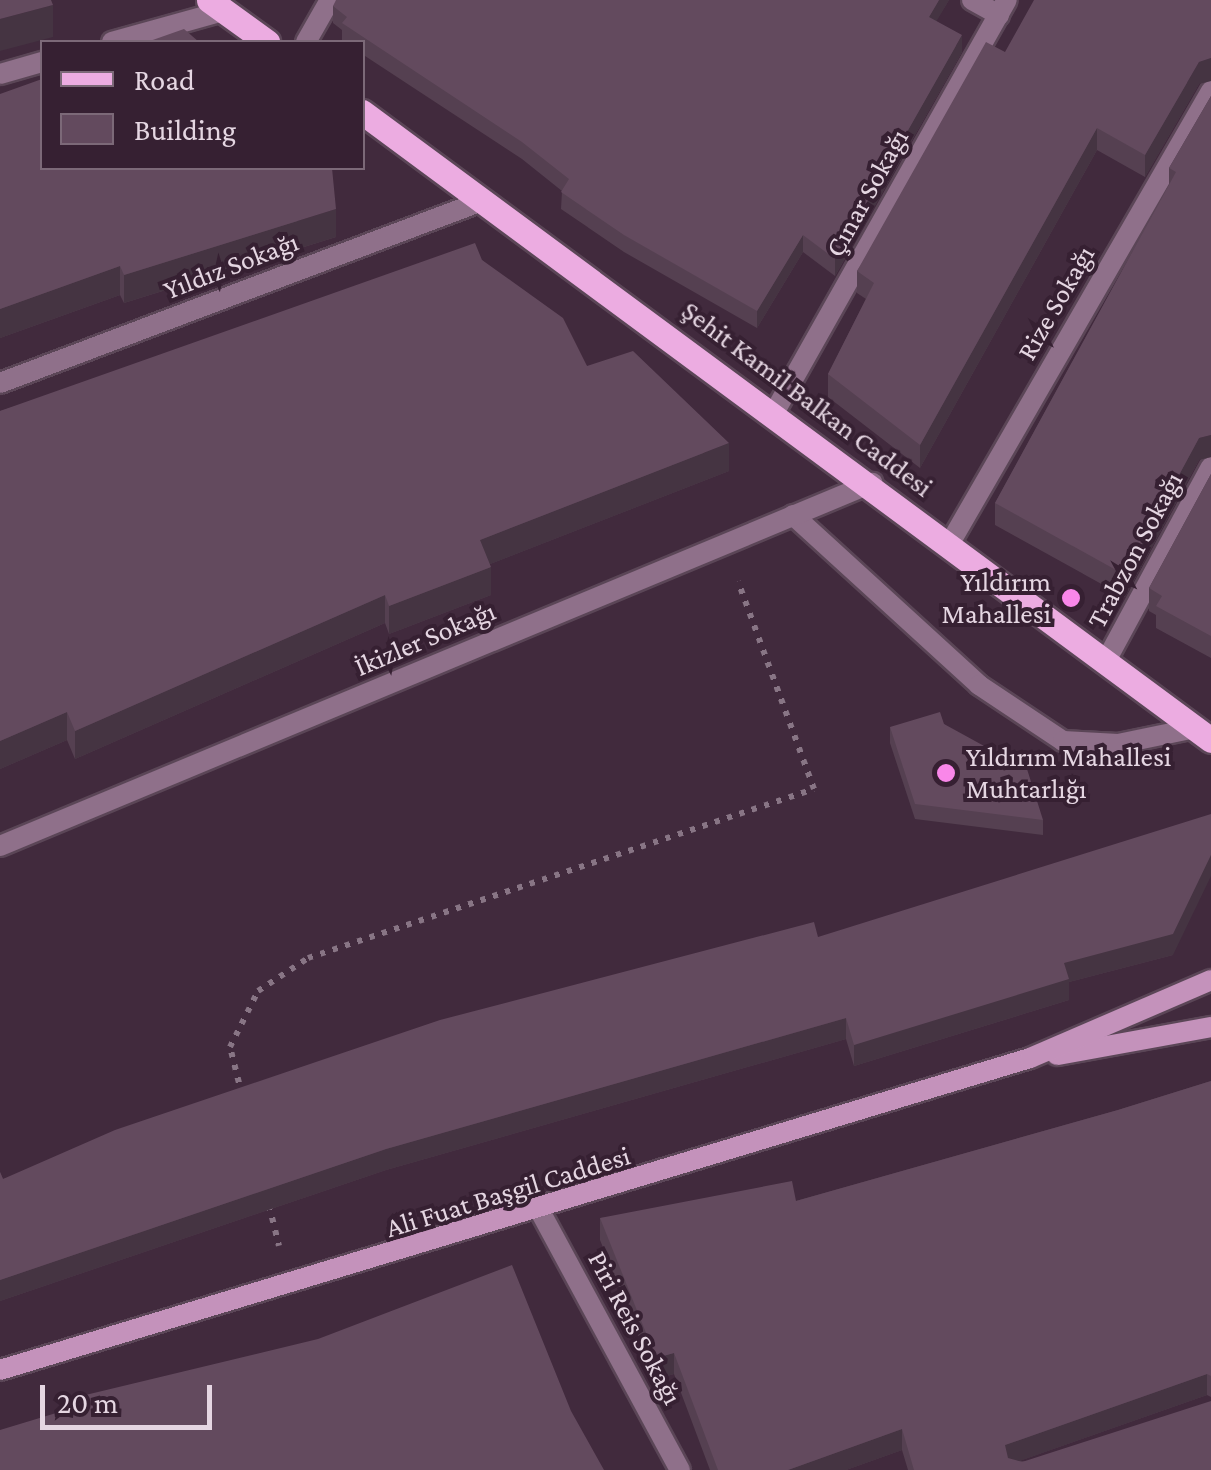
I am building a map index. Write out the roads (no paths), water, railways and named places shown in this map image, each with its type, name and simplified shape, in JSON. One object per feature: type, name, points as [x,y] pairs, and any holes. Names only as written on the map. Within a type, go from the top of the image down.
[{"type":"main road","points":[[216,6],[264,40]]},
{"type":"main road","name":"Şehit Kamil Balkan Caddesi","points":[[365,114],[872,483],[1203,734]]},
{"type":"main road","points":[[1030,1058],[1211,980]]},
{"type":"main road","points":[[1030,1058],[1211,1027]]},
{"type":"main road","name":"Ali Fuat Başgil Caddesi","points":[[0,1370],[541,1213],[1030,1058]]},
{"type":"street","points":[[307,40],[330,0]]},
{"type":"street","points":[[972,0],[1003,8]]},
{"type":"street","points":[[118,40],[216,6]]},
{"type":"street","name":"Çınar Sokağı","points":[[774,413],[1003,8]]},
{"type":"street","points":[[0,74],[40,63]]},
{"type":"street","name":"Rize Sokağı","points":[[950,543],[1211,91]]},
{"type":"street","name":"Yıldız Sokağı","points":[[0,383],[482,201]]},
{"type":"street","name":"Trabzon Sokağı","points":[[1107,660],[1211,467]]},
{"type":"street","name":"İkizler Sokağı","points":[[0,846],[872,483]]},
{"type":"street","points":[[793,515],[979,685],[1063,741],[1118,744],[1203,734]]},
{"type":"street","name":"Piri Reis Sokağı","points":[[541,1213],[680,1470]]},
{"type":"place","name":"Yıldırım Mahallesi","points":[[1071,598]]},
{"type":"place","name":"Yıldırım Mahallesi Muhtarlığı","points":[[946,773]]}]
